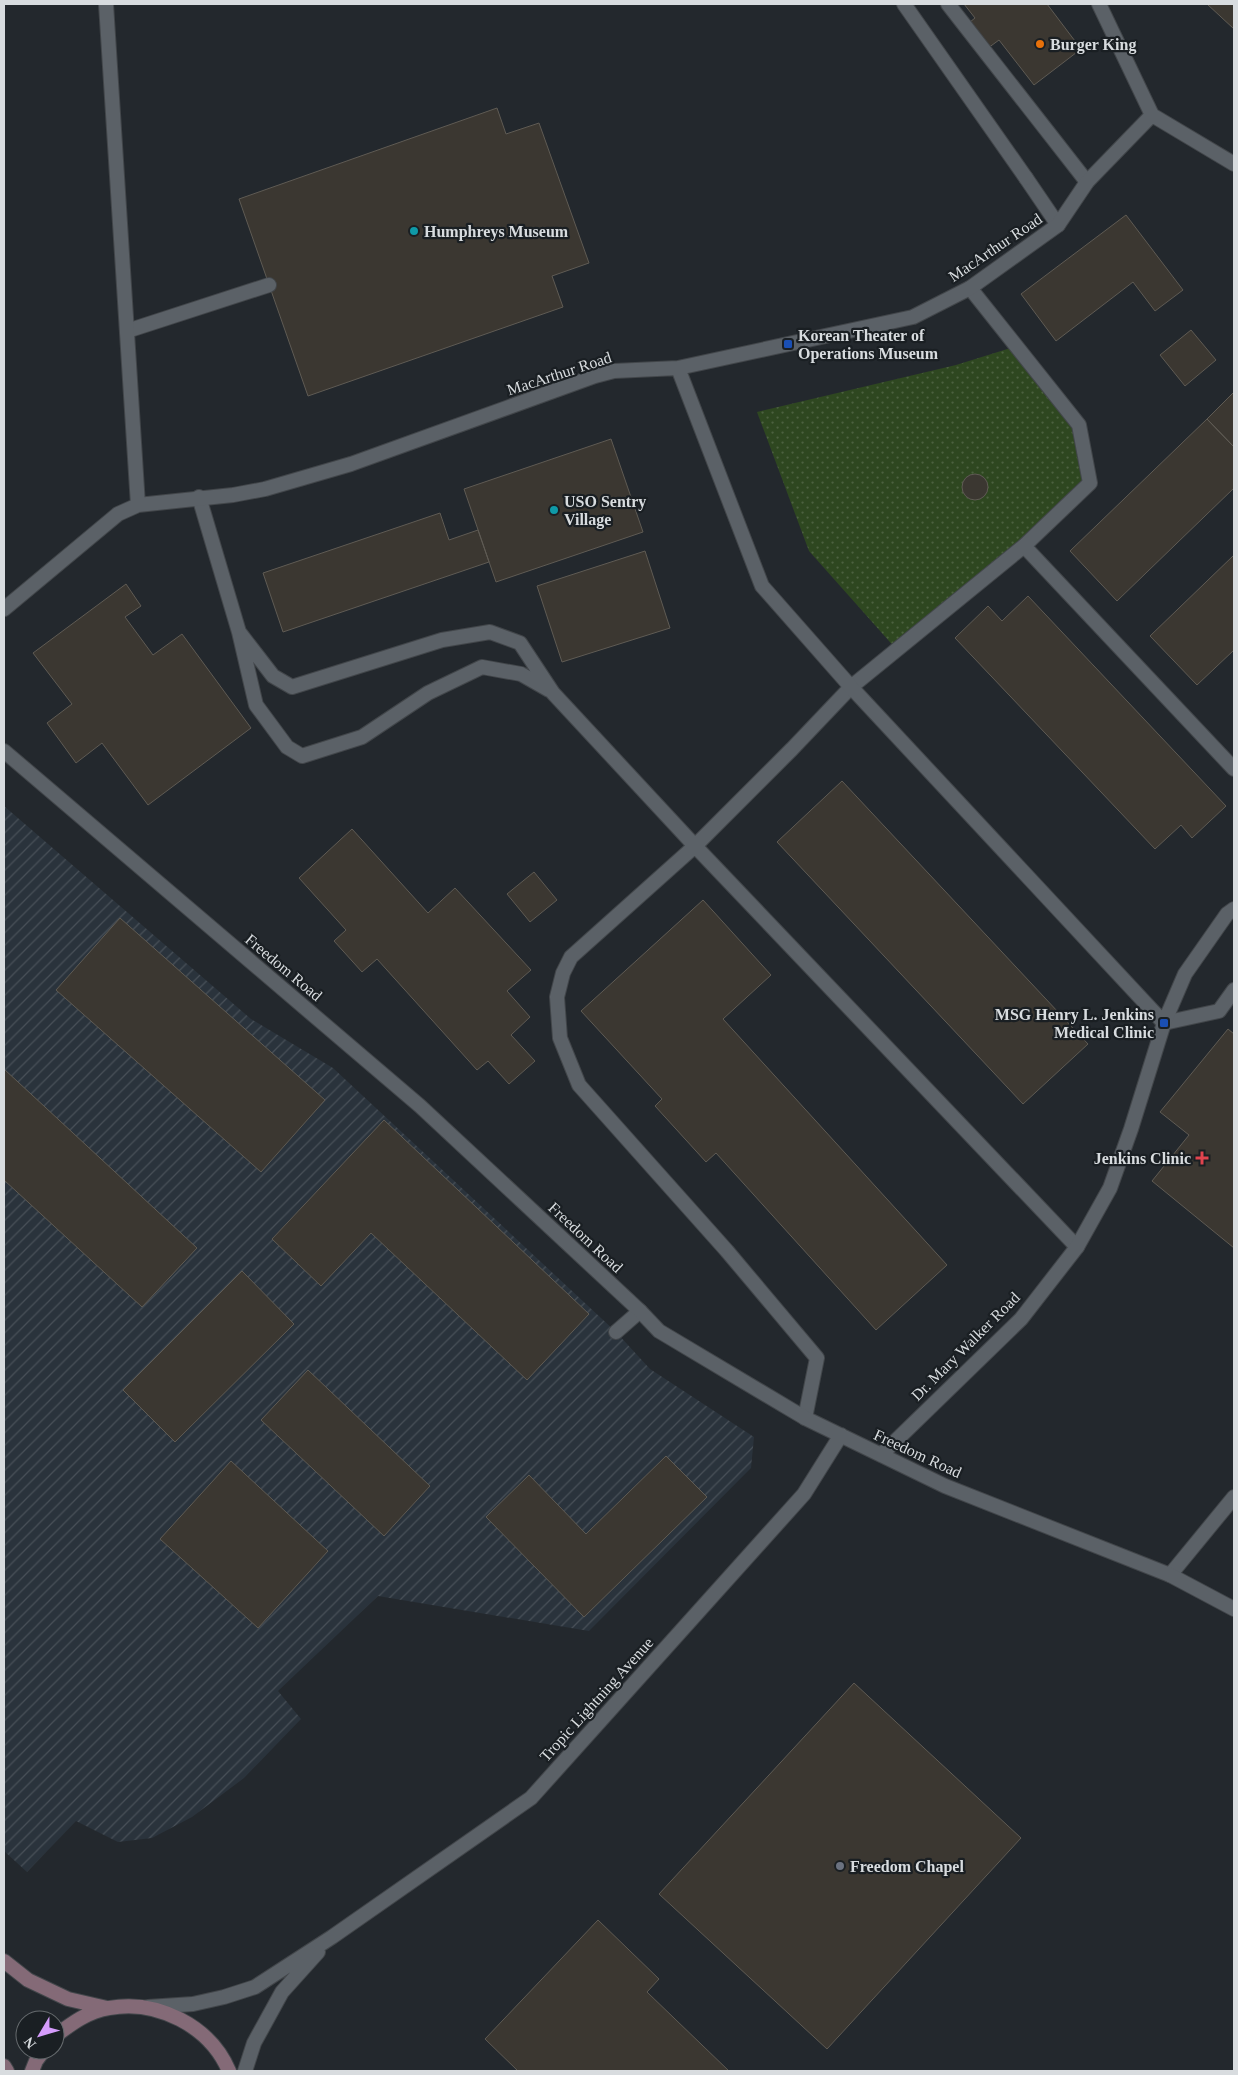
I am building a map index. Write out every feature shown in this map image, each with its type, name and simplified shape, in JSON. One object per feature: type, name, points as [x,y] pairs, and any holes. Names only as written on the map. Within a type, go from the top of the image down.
[{"type":"main road","points":[[4,1961],[28,1980],[68,1999],[107,2008]]},
{"type":"main road","points":[[65,2029],[78,2019],[107,2008],[147,2007],[181,2019],[208,2040],[229,2071]]},
{"type":"main road","points":[[4,2066],[7,2071]]},
{"type":"street","points":[[106,4],[138,505]]},
{"type":"street","points":[[904,4],[1058,225]]},
{"type":"street","points":[[948,4],[1087,182]]},
{"type":"street","points":[[1099,4],[1152,115],[1234,164]]},
{"type":"street","name":"MacArthur Road","points":[[4,609],[118,514],[138,505],[199,497],[233,495],[265,489],[351,464],[595,376],[614,371],[678,368],[913,317],[970,288],[1058,225],[1087,182],[1152,115]]},
{"type":"street","points":[[127,331],[269,284]]},
{"type":"street","points":[[805,1418],[817,1358],[728,1251],[579,1085],[560,1038],[557,997],[563,973],[571,957],[694,846],[792,750],[851,687],[1024,546],[1090,482],[1079,424],[970,288]]},
{"type":"street","points":[[678,368],[762,586],[851,687],[1164,1023],[1218,1011],[1234,990]]},
{"type":"street","points":[[199,497],[239,632],[256,705],[287,747],[302,756],[362,737],[428,693],[482,667],[521,674],[553,693]]},
{"type":"street","points":[[1024,546],[1234,769]]},
{"type":"street","points":[[239,632],[273,676],[292,687],[442,640],[490,632],[520,643],[553,693],[694,846],[1077,1247]]},
{"type":"street","name":"Freedom Road","points":[[4,751],[420,1106],[640,1311],[659,1331],[805,1418],[945,1486],[1170,1575],[1234,1609]]},
{"type":"street","name":"Dr. Mary Walker Road","points":[[881,1455],[1021,1318],[1077,1247],[1110,1188],[1131,1129],[1164,1023],[1185,974],[1227,914],[1234,908]]},
{"type":"street","points":[[616,1332],[640,1311]]},
{"type":"street","name":"Tropic Lightning Avenue","points":[[332,1937],[531,1798],[804,1494],[841,1435]]},
{"type":"street","points":[[1170,1575],[1234,1497]]},
{"type":"street","points":[[147,2007],[193,2004],[255,1987],[332,1937]]},
{"type":"street","points":[[245,2071],[254,2043],[282,1992],[332,1937]]},
{"type":"shaded area","points":[[4,806],[251,1019],[333,1068],[616,1332],[650,1369],[754,1437],[751,1468],[589,1631],[378,1596],[278,1691],[301,1719],[244,1778],[192,1817],[152,1838],[118,1842],[76,1821],[27,1872],[4,1851]]},
{"type":"green space","points":[[1017,346],[1079,425],[1090,483],[897,650],[809,551],[757,412],[956,365]]},
{"type":"building","name":"Burger King","points":[[964,4],[1047,4],[1081,49],[1034,85],[999,40],[984,51],[965,26],[975,18]]},
{"type":"building","points":[[1207,4],[1234,4],[1234,29]]},
{"type":"building","name":"Humphreys Museum","points":[[497,108],[506,134],[539,123],[589,263],[552,276],[563,307],[308,396],[239,199]]},
{"type":"building","points":[[1126,215],[1183,290],[1155,311],[1133,282],[1056,341],[1021,294]]},
{"type":"building","points":[[1191,330],[1216,360],[1185,386],[1160,355]]},
{"type":"building","points":[[1234,392],[1234,447],[1207,419]]},
{"type":"building","points":[[1207,419],[1234,447],[1234,488],[1117,601],[1070,551]]},
{"type":"building","name":"USO Sentry Village","points":[[611,439],[643,532],[496,582],[464,489]]},
{"type":"building","points":[[975,474],[984,478],[988,487],[984,496],[975,500],[966,496],[962,487],[966,478]]},
{"type":"building","points":[[440,513],[449,540],[478,530],[489,562],[283,632],[263,573]]},
{"type":"building","points":[[645,551],[670,628],[562,662],[537,586]]},
{"type":"building","points":[[1234,555],[1234,650],[1197,685],[1150,636]]},
{"type":"building","points":[[126,584],[141,606],[125,617],[153,655],[182,634],[251,728],[148,805],[102,743],[76,763],[47,723],[72,704],[33,653]]},
{"type":"building","points":[[1028,596],[1226,806],[1192,838],[1181,825],[1155,849],[955,638],[988,606],[1002,621]]},
{"type":"building","points":[[842,781],[1088,1044],[1023,1104],[777,842]]},
{"type":"building","points":[[352,829],[428,913],[455,888],[531,970],[507,991],[530,1017],[511,1035],[535,1061],[509,1084],[488,1061],[477,1070],[377,959],[362,972],[334,941],[346,930],[299,878]]},
{"type":"building","points":[[534,872],[557,900],[530,922],[507,894]]},
{"type":"building","points":[[703,900],[771,975],[723,1019],[947,1265],[876,1330],[716,1153],[706,1162],[655,1106],[662,1099],[581,1011]]},
{"type":"building","points":[[120,918],[325,1100],[261,1172],[56,990]]},
{"type":"building","name":"Jenkins Clinic","points":[[1228,1029],[1234,1034],[1234,1248],[1152,1181],[1189,1135],[1160,1112]]},
{"type":"building","points":[[4,1069],[197,1248],[142,1307],[4,1180]]},
{"type":"building","points":[[384,1120],[589,1314],[527,1380],[371,1233],[321,1286],[272,1239]]},
{"type":"building","points":[[242,1271],[294,1324],[175,1442],[123,1390]]},
{"type":"building","points":[[308,1370],[430,1486],[384,1536],[261,1420]]},
{"type":"building","points":[[666,1456],[707,1497],[584,1617],[486,1517],[529,1475],[586,1534]]},
{"type":"building","points":[[231,1461],[328,1551],[258,1628],[160,1539]]},
{"type":"building","name":"Freedom Chapel","points":[[854,1683],[1021,1838],[827,2049],[659,1894]]},
{"type":"building","points":[[598,1920],[659,1979],[647,1992],[729,2071],[518,2071],[485,2039]]},
{"type":"place","name":"Burger King","points":[[1040,44]]},
{"type":"place","name":"Humphreys Museum","points":[[414,231]]},
{"type":"place","name":"Korean Theater of Operations Museum","points":[[788,344]]},
{"type":"place","name":"USO Sentry Village","points":[[554,510]]},
{"type":"place","name":"MSG Henry L. Jenkins Medical Clinic","points":[[1164,1023]]},
{"type":"place","name":"Jenkins Clinic","points":[[1202,1158]]},
{"type":"place","name":"Freedom Chapel","points":[[840,1866]]}]
